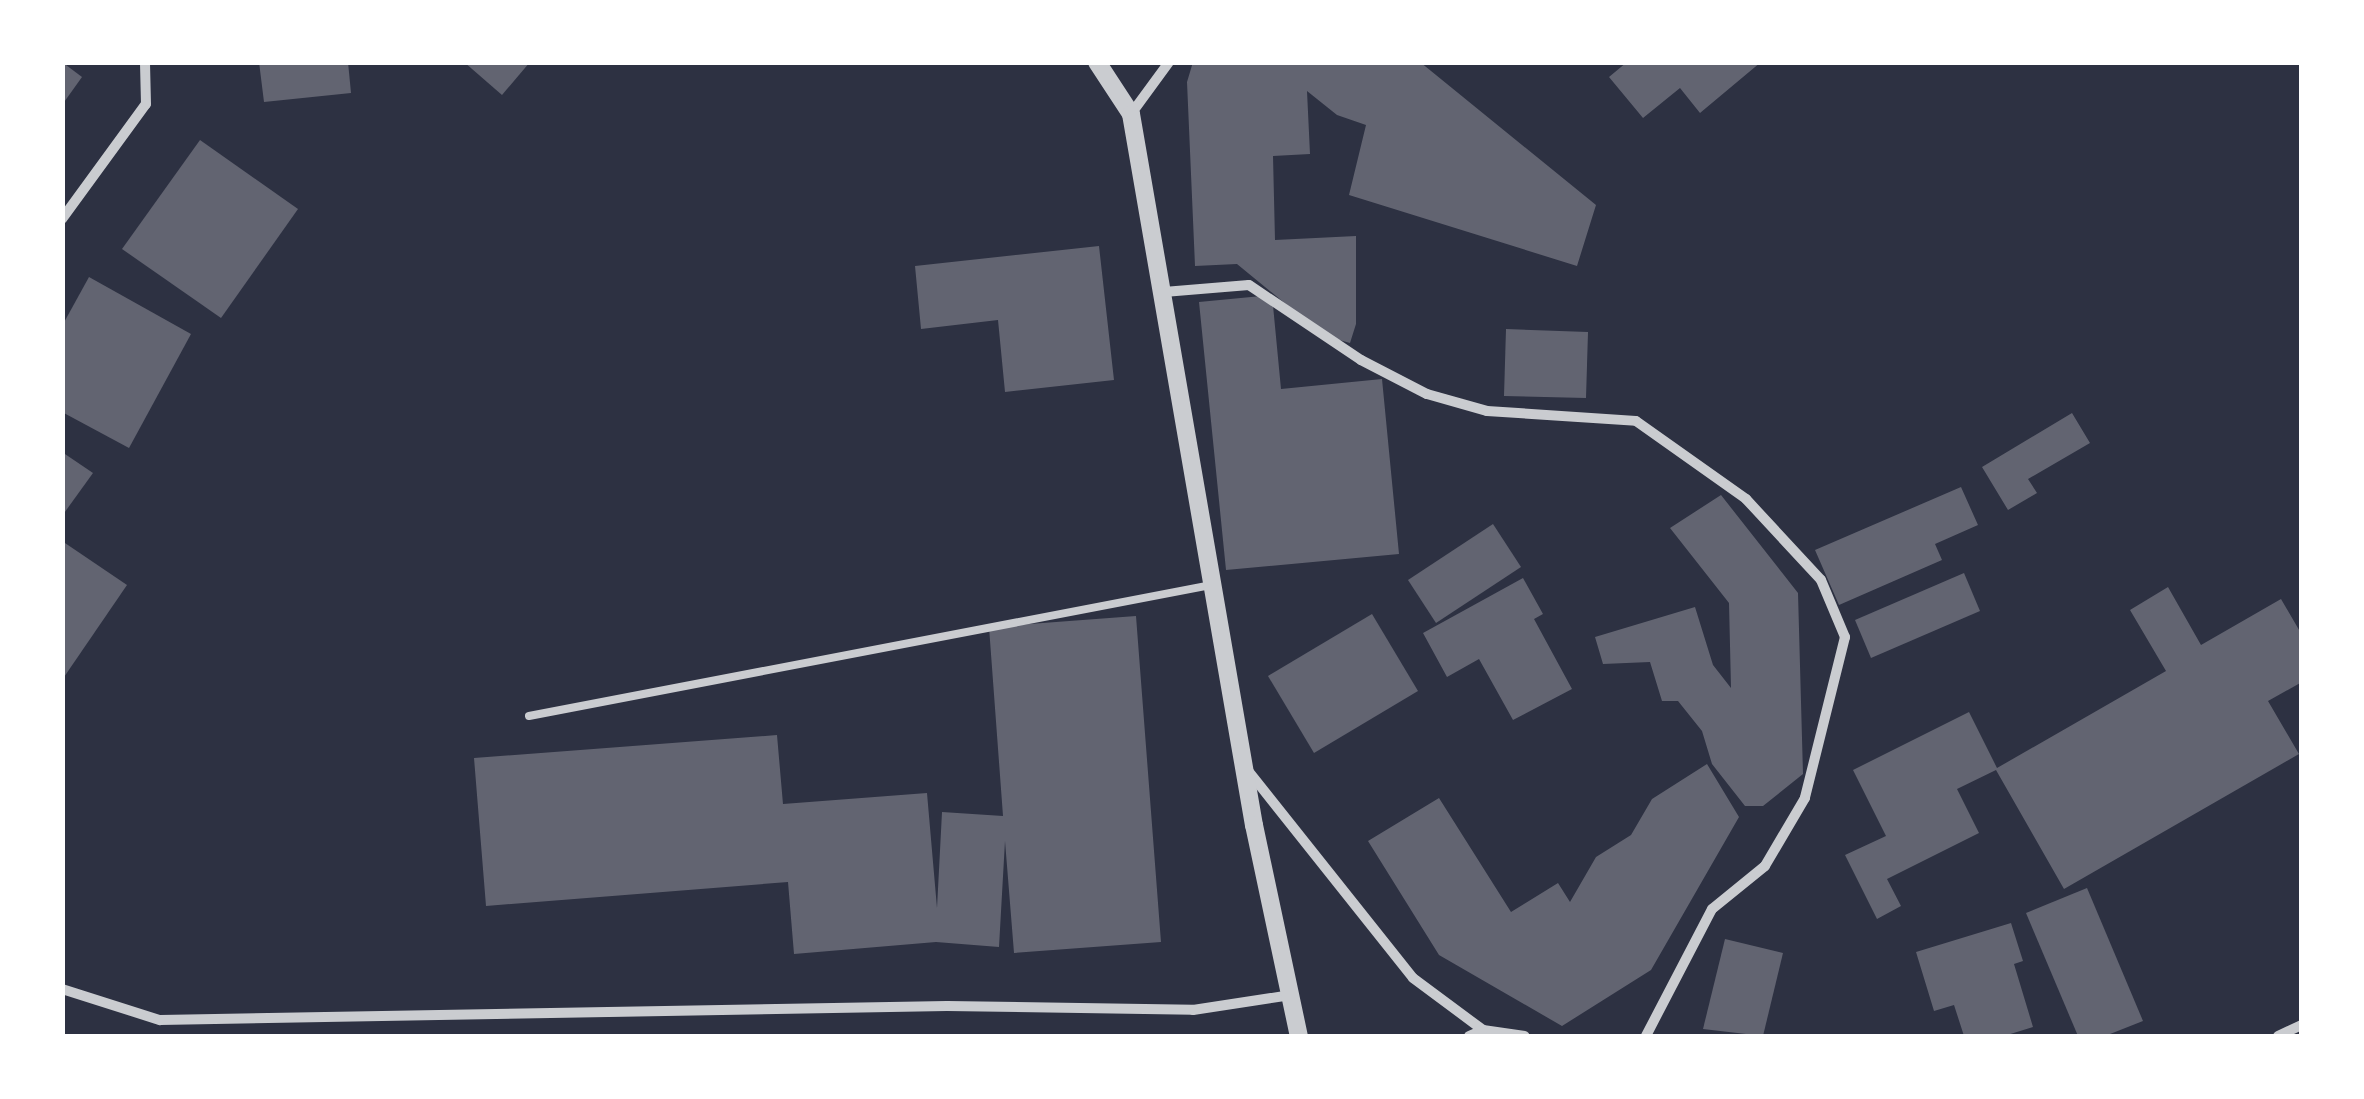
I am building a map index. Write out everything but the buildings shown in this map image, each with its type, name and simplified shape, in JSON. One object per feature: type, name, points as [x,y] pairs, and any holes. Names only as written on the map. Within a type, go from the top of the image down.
[{"type":"street","points":[[62,219],[146,104],[144,62]]},
{"type":"street","points":[[1098,62],[1131,114],[1242,763],[1299,1036]]},
{"type":"street","points":[[1131,114],[1169,62]]},
{"type":"street","points":[[1164,292],[1250,285],[1361,360],[1428,394],[1487,411],[1636,421],[1746,499],[1822,580],[1845,636],[1805,798],[1765,866],[1712,909],[1646,1036]]},
{"type":"street","points":[[1242,763],[1414,978],[1483,1030],[1524,1036]]},
{"type":"street","points":[[62,988],[160,1020],[947,1006],[1193,1010],[1291,995]]},
{"type":"street","points":[[2278,1036],[2302,1025]]},
{"type":"street","points":[[1469,1036],[1483,1030]]},
{"type":"lane","points":[[529,716],[1212,586]]}]
